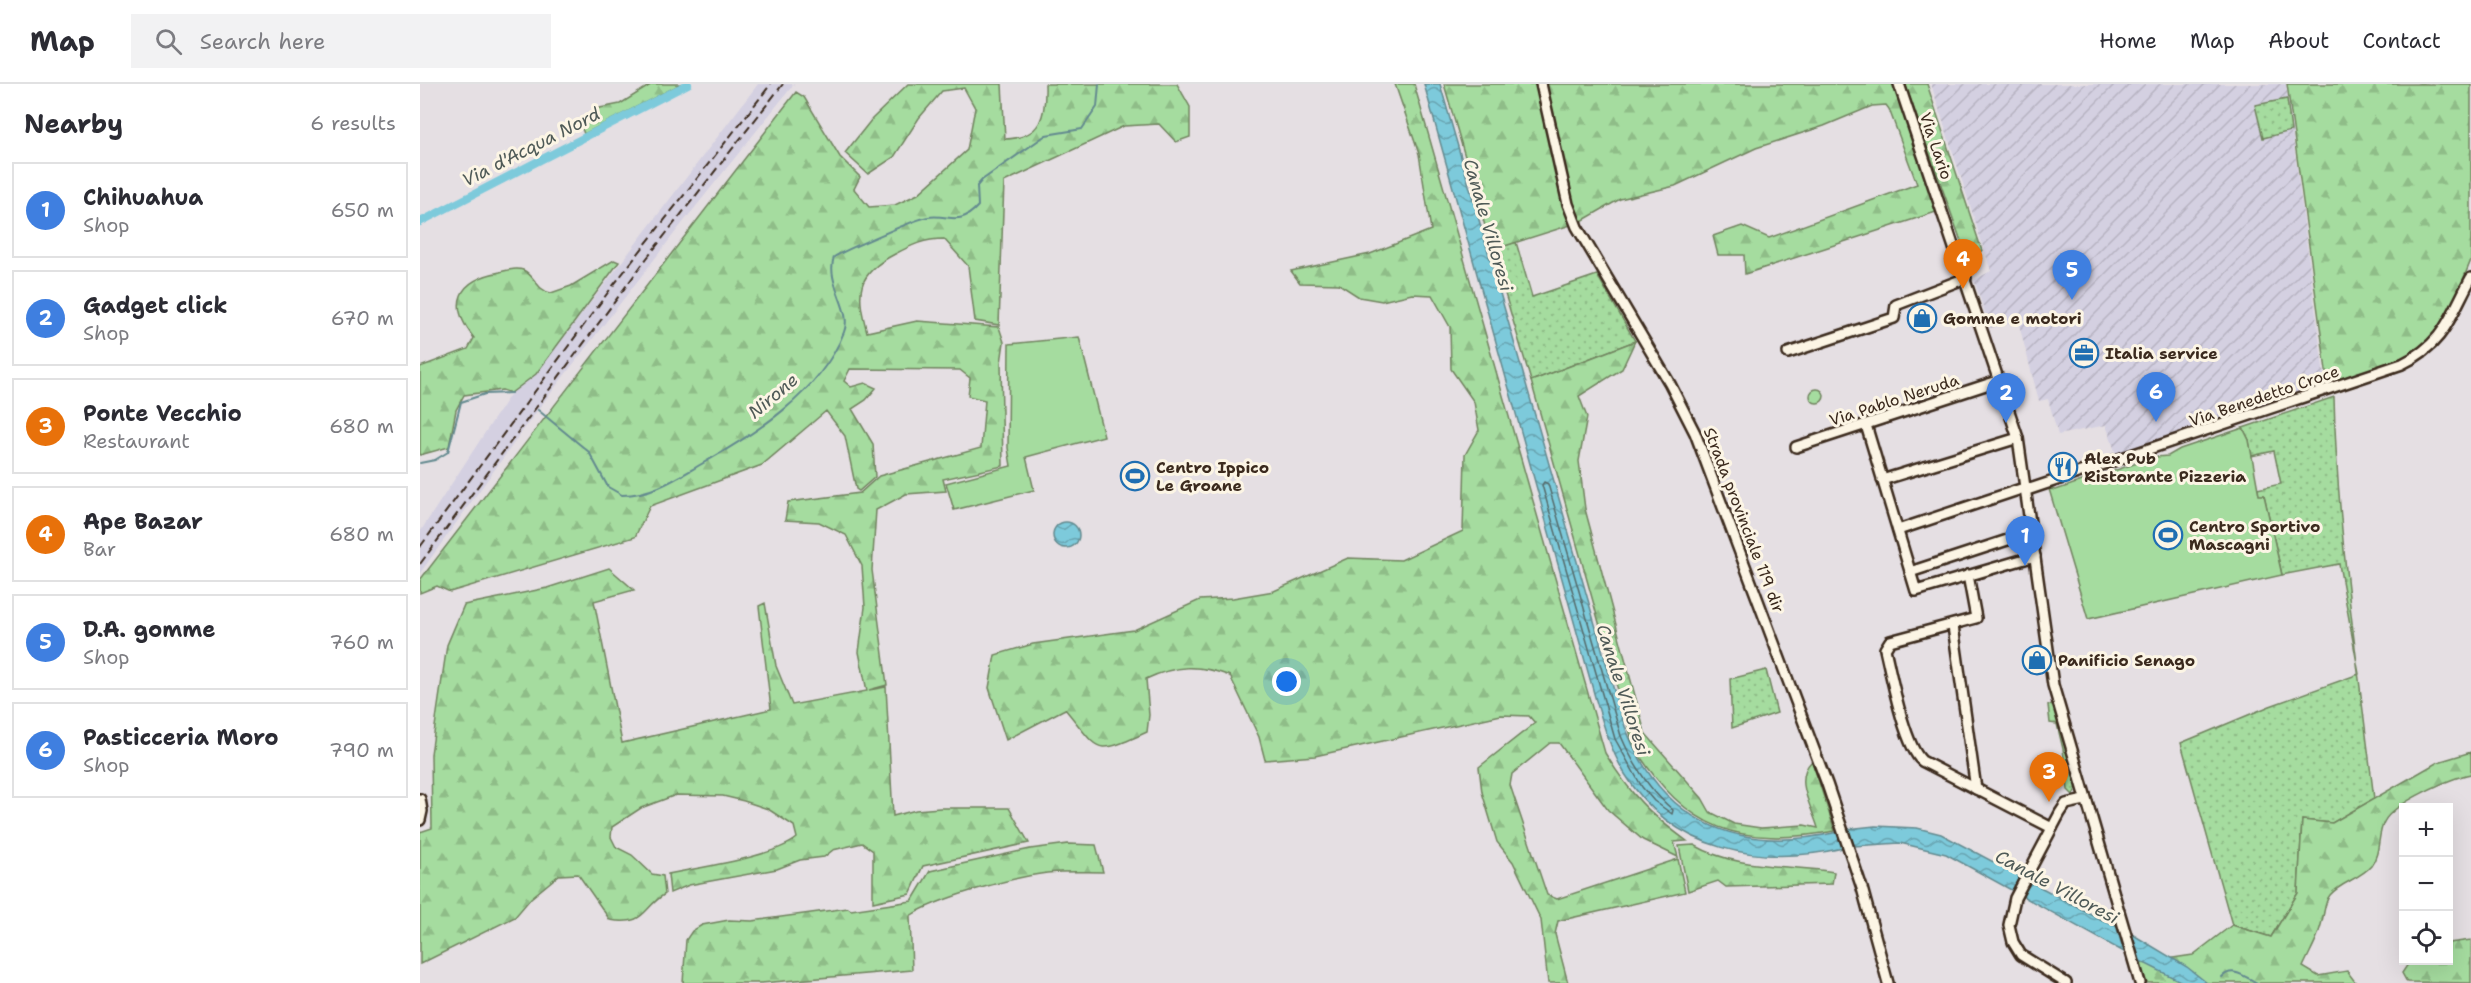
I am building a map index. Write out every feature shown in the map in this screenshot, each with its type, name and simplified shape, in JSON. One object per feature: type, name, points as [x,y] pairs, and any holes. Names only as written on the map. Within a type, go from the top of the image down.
[{"type":"street","name":"Strada provinciale 119 dir","points":[[1541,84],[1568,204],[1574,219],[1670,384],[1695,433],[1839,817],[1888,983]]},
{"type":"street","name":"Via Lario","points":[[1899,84],[2001,380],[2018,438],[2036,556],[2049,669],[2139,983]]},
{"type":"street","points":[[1788,353],[1894,318],[1896,304],[1966,278]]},
{"type":"street","name":"Via Benedetto Croce","points":[[1898,530],[2355,381],[2422,354],[2440,336],[2471,278]]},
{"type":"street","name":"Via Pablo Neruda","points":[[1796,447],[2001,380]]},
{"type":"street","points":[[1866,425],[1916,591],[2036,556]]},
{"type":"street","points":[[1882,480],[2018,438]]},
{"type":"street","points":[[1910,572],[2032,532]]},
{"type":"street","points":[[1968,575],[1976,618],[1890,641],[1886,649],[1894,692],[1918,757],[2052,828]]},
{"type":"street","points":[[1953,626],[1976,789]]},
{"type":"street","points":[[420,799],[422,810],[420,820]]},
{"type":"street","points":[[2066,983],[2027,961],[2016,948],[2009,925],[2015,898],[2066,804],[2085,800]]},
{"type":"shaded area","points":[[758,84],[794,84],[540,407],[420,573],[420,532],[511,393],[536,374]]},
{"type":"shaded area","points":[[1931,84],[2286,84],[2326,391],[2117,457],[2106,425],[2058,435],[2048,399],[2039,401],[2018,321],[1990,328],[1974,280],[1991,271]]},
{"type":"green space","points":[[652,84],[681,84],[584,134],[580,123],[595,109],[620,104]]},
{"type":"green space","points":[[908,84],[1002,84],[1005,139],[1027,134],[1039,123],[1043,115],[1045,84],[1177,84],[1190,107],[1190,137],[1176,142],[1159,124],[1124,126],[1004,182],[999,325],[975,321],[968,266],[944,239],[918,243],[882,261],[866,277],[862,285],[861,306],[867,332],[917,321],[999,327],[1004,342],[1001,363],[1003,466],[943,479],[946,491],[906,494],[876,510],[872,570],[887,685],[869,690],[886,687],[893,816],[916,810],[940,808],[1009,808],[1029,843],[923,866],[910,894],[873,902],[873,851],[862,843],[833,850],[824,857],[800,860],[777,869],[689,885],[670,893],[668,874],[755,856],[786,845],[797,838],[794,826],[768,809],[723,796],[676,795],[641,808],[612,827],[611,837],[616,847],[632,855],[652,874],[663,876],[665,894],[642,915],[630,921],[610,920],[578,874],[559,875],[531,898],[515,917],[420,964],[420,832],[432,828],[431,754],[447,645],[464,605],[547,588],[609,568],[634,590],[594,601],[622,743],[771,709],[759,606],[765,603],[776,666],[792,705],[867,691],[859,652],[865,607],[862,566],[846,535],[819,522],[785,520],[788,502],[860,493],[879,476],[981,448],[985,400],[968,396],[970,378],[960,370],[850,369],[844,381],[851,387],[865,383],[876,388],[866,400],[852,409],[873,444],[875,477],[859,491],[856,489],[845,436],[826,411],[762,465],[650,506],[635,537],[450,592],[437,586],[420,593],[420,580],[796,92],[804,97],[840,157],[860,177],[854,189],[869,207],[895,205],[918,194],[967,150],[975,108],[964,88],[942,91],[919,118],[894,157],[868,174],[845,153],[872,119]]},
{"type":"green space","points":[[1395,84],[1414,84],[1605,753],[1641,802],[1687,841],[1674,842],[1678,857],[1643,840],[1608,810],[1559,743],[1550,743],[1512,774],[1510,785],[1547,895],[1557,899],[1678,859],[1685,892],[1558,921],[1555,934],[1568,983],[1548,983],[1541,920],[1513,862],[1497,842],[1482,792],[1479,767],[1535,723],[1529,716],[1501,715],[1315,756],[1265,760],[1259,737],[1230,676],[1208,669],[1178,669],[1146,679],[1149,715],[1147,732],[1106,747],[1092,742],[1065,709],[1006,740],[989,688],[995,655],[1033,644],[1134,630],[1200,600],[1233,598],[1274,591],[1348,558],[1401,560],[1463,531],[1465,455],[1479,430],[1474,402],[1451,369],[1450,327],[1432,295],[1412,294],[1382,301],[1359,297],[1339,284],[1300,283],[1291,271],[1370,254],[1431,230],[1419,154]]},
{"type":"green space","points":[[1444,84],[1895,84],[1939,211],[1745,274],[1744,255],[1718,255],[1713,236],[1742,226],[1769,238],[1917,184],[1889,109],[1886,105],[1872,106],[1824,126],[1756,148],[1675,186],[1620,199],[1580,222],[1492,250]]},
{"type":"green space","points":[[1905,84],[1927,84],[1982,251],[1966,255]]},
{"type":"green space","points":[[2287,84],[2471,84],[2471,260],[2442,331],[2411,355],[2328,385]]},
{"type":"green space","points":[[2287,99],[2291,131],[2263,138],[2255,105]]},
{"type":"green space","points":[[1516,242],[1532,297],[1597,275],[1635,341],[1531,381],[1492,250]]},
{"type":"green space","points":[[614,260],[619,262],[536,374],[511,393],[502,390],[464,395],[456,410],[449,447],[420,455],[420,367],[468,349],[474,338],[466,326],[459,304],[466,287],[486,276],[517,269],[527,272],[542,289],[551,293],[571,286]]},
{"type":"green space","points":[[1079,337],[1104,436],[1026,457],[1034,490],[954,510],[946,483],[1011,466],[1008,448],[1009,344]]},
{"type":"green space","points":[[1635,341],[1622,369],[1579,396],[1587,417],[1579,461],[1585,509],[1645,733],[1702,798],[1710,812],[1734,824],[1761,828],[1804,825],[1818,828],[1804,785],[1804,776],[1812,761],[1835,831],[1801,836],[1771,837],[1743,834],[1718,827],[1696,815],[1674,798],[1634,747],[1531,381]]},
{"type":"green space","points":[[1814,389],[1820,389],[1824,396],[1820,403],[1814,403],[1810,399],[1810,393]]},
{"type":"green space","points":[[2334,397],[2339,498],[2357,662],[2339,564],[2282,575],[2264,495],[2259,496],[2257,489],[2281,484],[2274,451],[2251,456],[2249,440],[2243,428]]},
{"type":"green space","name":"Centro Sportivo Mascagni","points":[[2243,428],[2249,440],[2259,495],[2264,495],[2282,575],[2088,619],[2049,489],[2056,490],[2085,480],[2091,483],[2096,482],[2098,476],[2155,457],[2168,456],[2180,449]]},
{"type":"green space","points":[[1766,670],[1777,713],[1732,728],[1730,679]]},
{"type":"green space","points":[[2358,674],[2374,799],[2332,823],[2302,820],[2298,893],[2271,937],[2232,925],[2181,743],[2270,706]]},
{"type":"green space","points":[[2048,705],[2054,706],[2077,787],[2073,795],[2068,790],[2063,749],[2057,724],[2050,723]]},
{"type":"green space","points":[[2471,752],[2471,774],[2423,792],[2405,803],[2399,803],[2399,807],[2384,822],[2376,856],[2371,866],[2334,891],[2325,905],[2318,935],[2303,967],[2318,976],[2347,971],[2356,983],[2147,983],[2139,963],[2193,955],[2232,925],[2271,937],[2298,893],[2302,820],[2332,823],[2438,762]]},
{"type":"green space","points":[[1068,844],[1096,845],[1103,872],[1033,875],[976,889],[922,909],[910,916],[912,970],[761,983],[683,983],[686,940],[692,931],[702,925],[729,920],[752,921],[848,908],[851,910],[912,901],[930,871],[1030,849]]},
{"type":"green space","points":[[1694,845],[1728,859],[1834,872],[1832,884],[1726,887],[1718,881],[1688,891],[1679,846]]},
{"type":"green space","points":[[2471,940],[2471,983],[2407,982],[2402,973],[2407,965],[2453,965],[2453,942]]},
{"type":"water","name":"Canale Villoresi","points":[[1424,84],[1440,84],[1621,715],[1636,751],[1655,781],[1677,804],[1703,822],[1733,833],[1765,839],[1800,838],[1838,832],[1843,848],[1812,853],[1751,854],[1693,837],[1668,821],[1645,800],[1620,765],[1595,697]]},
{"type":"water","points":[[1066,522],[1075,526],[1079,535],[1075,544],[1066,548],[1057,544],[1053,535],[1057,526]]},
{"type":"water","name":"Canale Villoresi","points":[[1875,826],[1917,828],[1941,834],[2102,920],[2116,925],[2124,952],[1946,854],[1900,843],[1854,846],[1848,829]]},
{"type":"water","name":"Canale Villoresi","points":[[2130,933],[2187,967],[2207,983],[2184,983],[2138,960]]},
{"type":"waterway","name":"Via d'Acqua Nord","points":[[420,222],[688,84]]},
{"type":"waterway","name":"Nirone","points":[[538,410],[589,452],[608,487],[622,495],[662,486],[719,454],[783,411],[819,375],[833,354],[846,324],[833,277],[834,257],[921,219],[965,216],[978,206],[977,186],[982,180],[1046,135],[1082,129],[1097,107],[1099,84]]},
{"type":"waterway","name":"Nirone","points":[[420,463],[435,460],[448,452],[461,402],[485,394],[511,393]]},
{"type":"waterway","points":[[2222,977],[2235,972],[2257,983]]},
{"type":"railway","points":[[420,547],[612,287],[771,84]]},
{"type":"railway","points":[[420,564],[647,258],[783,84]]},
{"type":"place","name":"Ape Bazar","points":[[1963,289]]},
{"type":"place","name":"D.A. gomme","points":[[2072,300]]},
{"type":"place","name":"Gomme e motori","points":[[1922,318]]},
{"type":"place","name":"Italia service","points":[[2084,353]]},
{"type":"place","name":"Pasticceria Moro","points":[[2156,422]]},
{"type":"place","name":"Gadget click","points":[[2006,423]]},
{"type":"place","name":"Alex Pub Ristorante Pizzeria","points":[[2063,467]]},
{"type":"place","name":"Centro Ippico Le Groane","points":[[1135,476]]},
{"type":"place","name":"Centro Sportivo Mascagni","points":[[2168,535]]},
{"type":"place","name":"Chihuahua","points":[[2025,566]]},
{"type":"place","name":"Panificio Senago","points":[[2037,660]]},
{"type":"place","name":"Ponte Vecchio","points":[[2049,802]]}]
